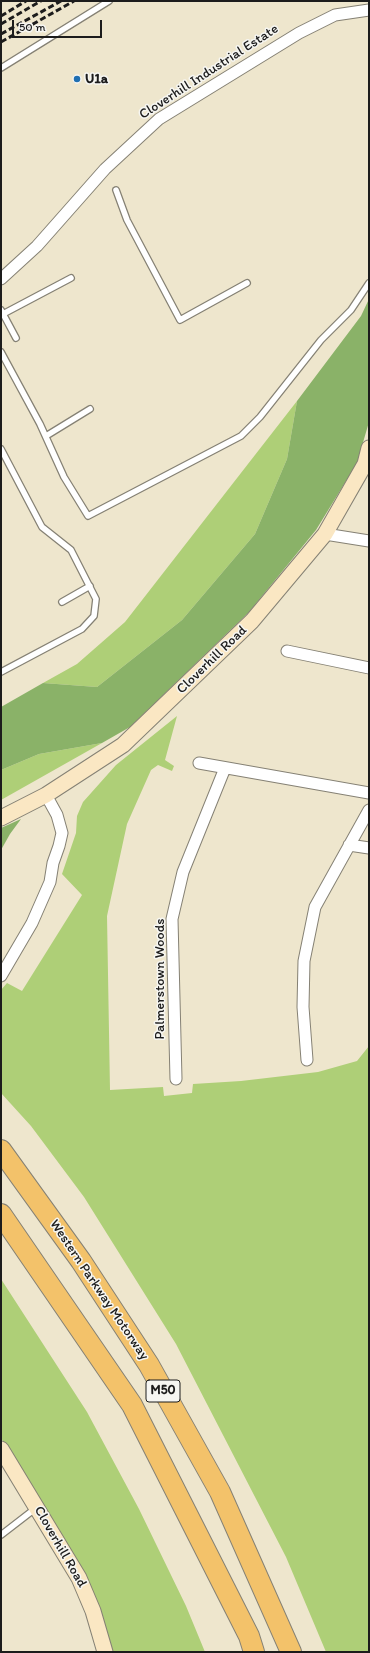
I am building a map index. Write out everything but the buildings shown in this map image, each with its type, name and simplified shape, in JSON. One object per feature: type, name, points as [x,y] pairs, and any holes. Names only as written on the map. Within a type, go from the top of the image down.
[{"type":"highway","name":"Western Parkway Motorway","points":[[1,1150],[81,1261],[149,1366],[220,1492],[291,1652]]},
{"type":"highway","name":"M50","points":[[1,1214],[132,1405],[249,1636],[254,1652]]},
{"type":"street","name":"Cloverhill Industrial Estate","points":[[1,279],[37,246],[105,169],[159,119],[299,33],[335,15],[369,10]]},
{"type":"street","name":"Cloverhill Road","points":[[1,818],[46,795],[123,745],[252,621],[325,534],[365,464],[369,448]]},
{"type":"street","points":[[325,534],[369,541]]},
{"type":"street","points":[[287,651],[369,668]]},
{"type":"street","points":[[199,763],[369,793]]},
{"type":"street","name":"Palmerstown Woods","points":[[176,1079],[172,919],[183,872],[225,768]]},
{"type":"street","points":[[1,976],[32,923],[50,882],[53,863],[59,846],[62,833],[57,815],[46,795]]},
{"type":"street","points":[[307,1060],[303,1007],[304,961],[313,915],[315,907],[369,810]]},
{"type":"street","points":[[349,845],[369,848]]},
{"type":"street","name":"Cloverhill Road","points":[[1,1448],[79,1578],[93,1611],[105,1652]]},
{"type":"lane","points":[[1,68],[109,1]]},
{"type":"lane","points":[[116,190],[127,220],[180,320],[247,283]]},
{"type":"lane","points":[[16,338],[2,312],[71,278]]},
{"type":"lane","points":[[1,352],[46,436],[64,477],[88,516],[241,436],[260,417],[308,354],[351,310],[369,283]]},
{"type":"lane","points":[[46,436],[90,409]]},
{"type":"lane","points":[[1,449],[42,527],[71,550],[96,599],[94,616],[82,629],[1,672]]},
{"type":"lane","points":[[62,602],[90,586]]},
{"type":"lane","points":[[1,1535],[37,1507]]},
{"type":"green space","points":[[369,299],[369,422],[357,463],[316,530],[249,612],[130,727],[102,743],[39,754],[1,770],[1,707],[43,683],[97,687],[182,620],[255,534],[287,459],[297,401],[361,316]]},
{"type":"green space","points":[[297,401],[287,459],[255,534],[182,620],[97,687],[43,683],[77,664],[125,622]]},
{"type":"green space","points":[[177,716],[165,760],[174,766],[172,771],[158,765],[151,770],[127,824],[107,916],[110,1090],[163,1087],[164,1096],[192,1093],[193,1084],[241,1081],[318,1072],[357,1061],[369,1046],[369,1652],[326,1652],[286,1557],[176,1344],[84,1197],[31,1126],[1,1093],[1,990],[7,983],[22,991],[82,895],[62,874],[76,833],[77,816],[83,802],[116,765]]},
{"type":"green space","points":[[102,743],[1,800],[1,770],[39,754]]},
{"type":"green space","points":[[21,819],[10,834],[1,850],[1,828]]},
{"type":"green space","points":[[1,1279],[87,1412],[139,1509],[186,1606],[205,1652],[110,1652],[19,1466],[1,1438]]},
{"type":"railway","points":[[1,16],[26,1]]},
{"type":"railway","points":[[1,24],[41,1]]},
{"type":"railway","points":[[1,34],[61,1]]},
{"type":"railway","points":[[1,42],[74,1]]},
{"type":"place","name":"U1a","points":[[77,79]]}]
